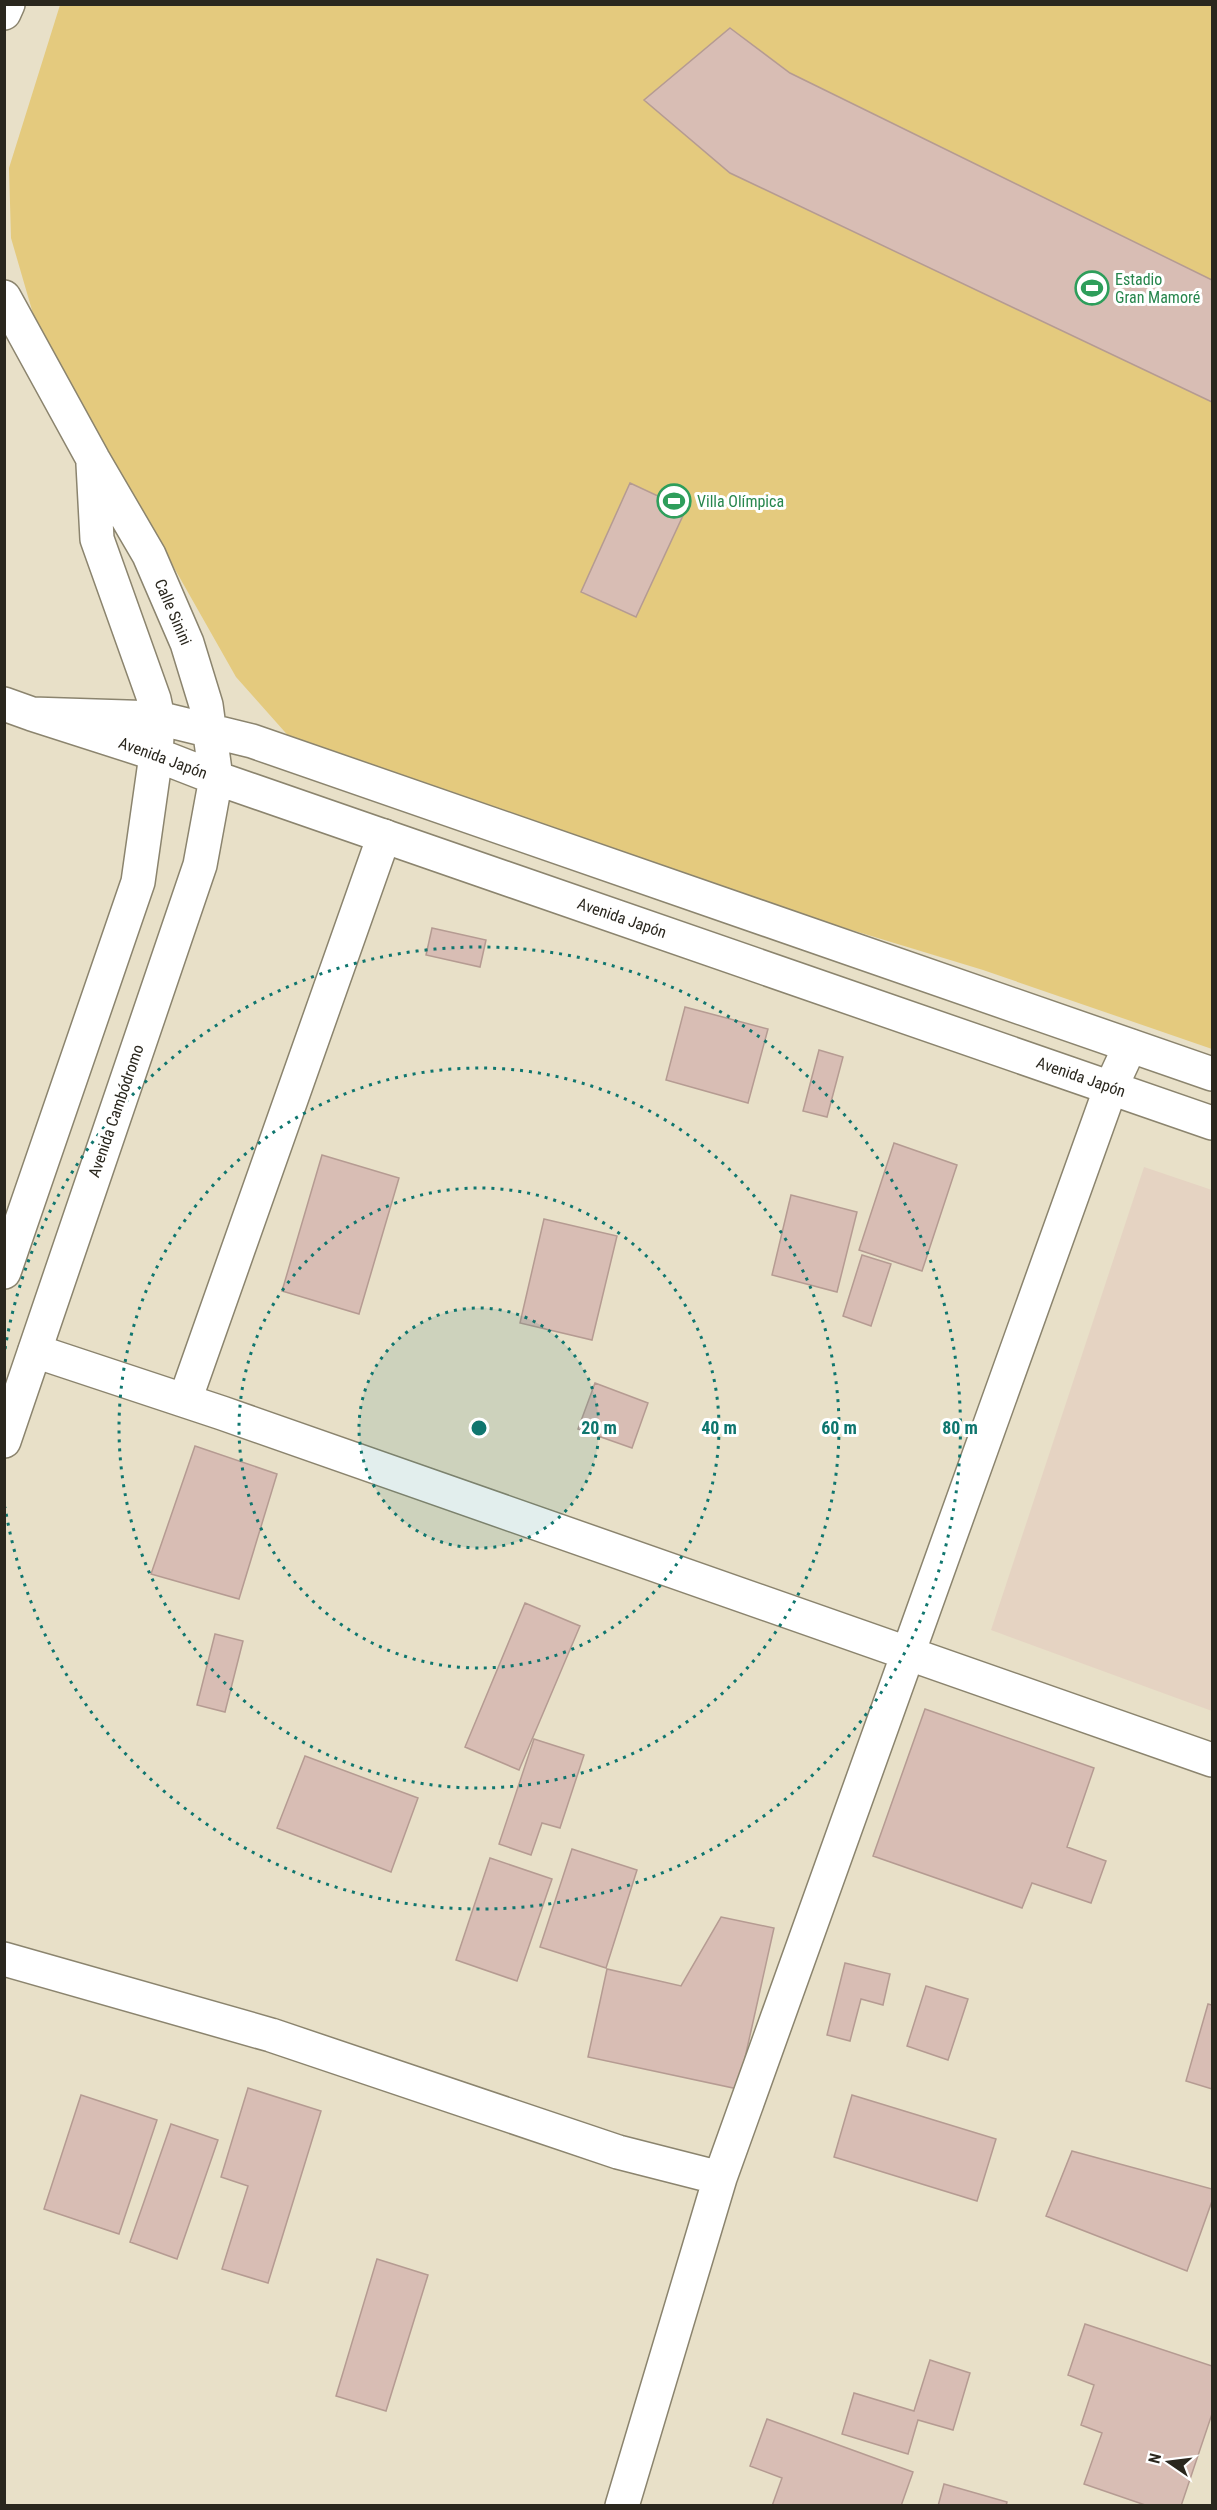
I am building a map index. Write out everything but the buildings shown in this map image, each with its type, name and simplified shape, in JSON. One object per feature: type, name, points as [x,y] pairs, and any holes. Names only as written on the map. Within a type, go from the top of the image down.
[{"type":"street","points":[[4,13],[8,4]]},
{"type":"street","name":"Calle Sinini","points":[[4,297],[149,555],[187,643],[206,705],[216,778]]},
{"type":"street","name":"Calle Sinini","points":[[93,459],[97,539],[154,699],[158,718],[156,755]]},
{"type":"street","name":"Avenida Japón","points":[[18,709],[158,718],[252,741],[1212,1074]]},
{"type":"street","name":"Avenida Japón","points":[[18,709],[1212,1123]]},
{"type":"street","points":[[6,1262],[138,882],[156,755]]},
{"type":"street","name":"Avenida Cambódromo","points":[[4,1442],[200,865],[216,778]]},
{"type":"street","points":[[185,1401],[384,836]]},
{"type":"street","points":[[622,2505],[720,2178],[1111,1088],[1130,1046]]},
{"type":"street","points":[[35,1351],[908,1652],[1212,1760]]},
{"type":"street","points":[[4,1959],[271,2035],[618,2152],[720,2178]]},
{"type":"shaded area","name":"Villa Olímpica","points":[[60,5],[1212,5],[1212,1049],[983,970],[371,784],[300,749],[236,677],[36,324],[11,238],[9,168]]},
{"type":"shaded area","points":[[1144,1167],[1212,1190],[1212,1711],[991,1630]]},
{"type":"place","name":"Estadio Gran Mamoré","points":[[1092,288]]},
{"type":"place","name":"Villa Olímpica","points":[[674,501]]}]
